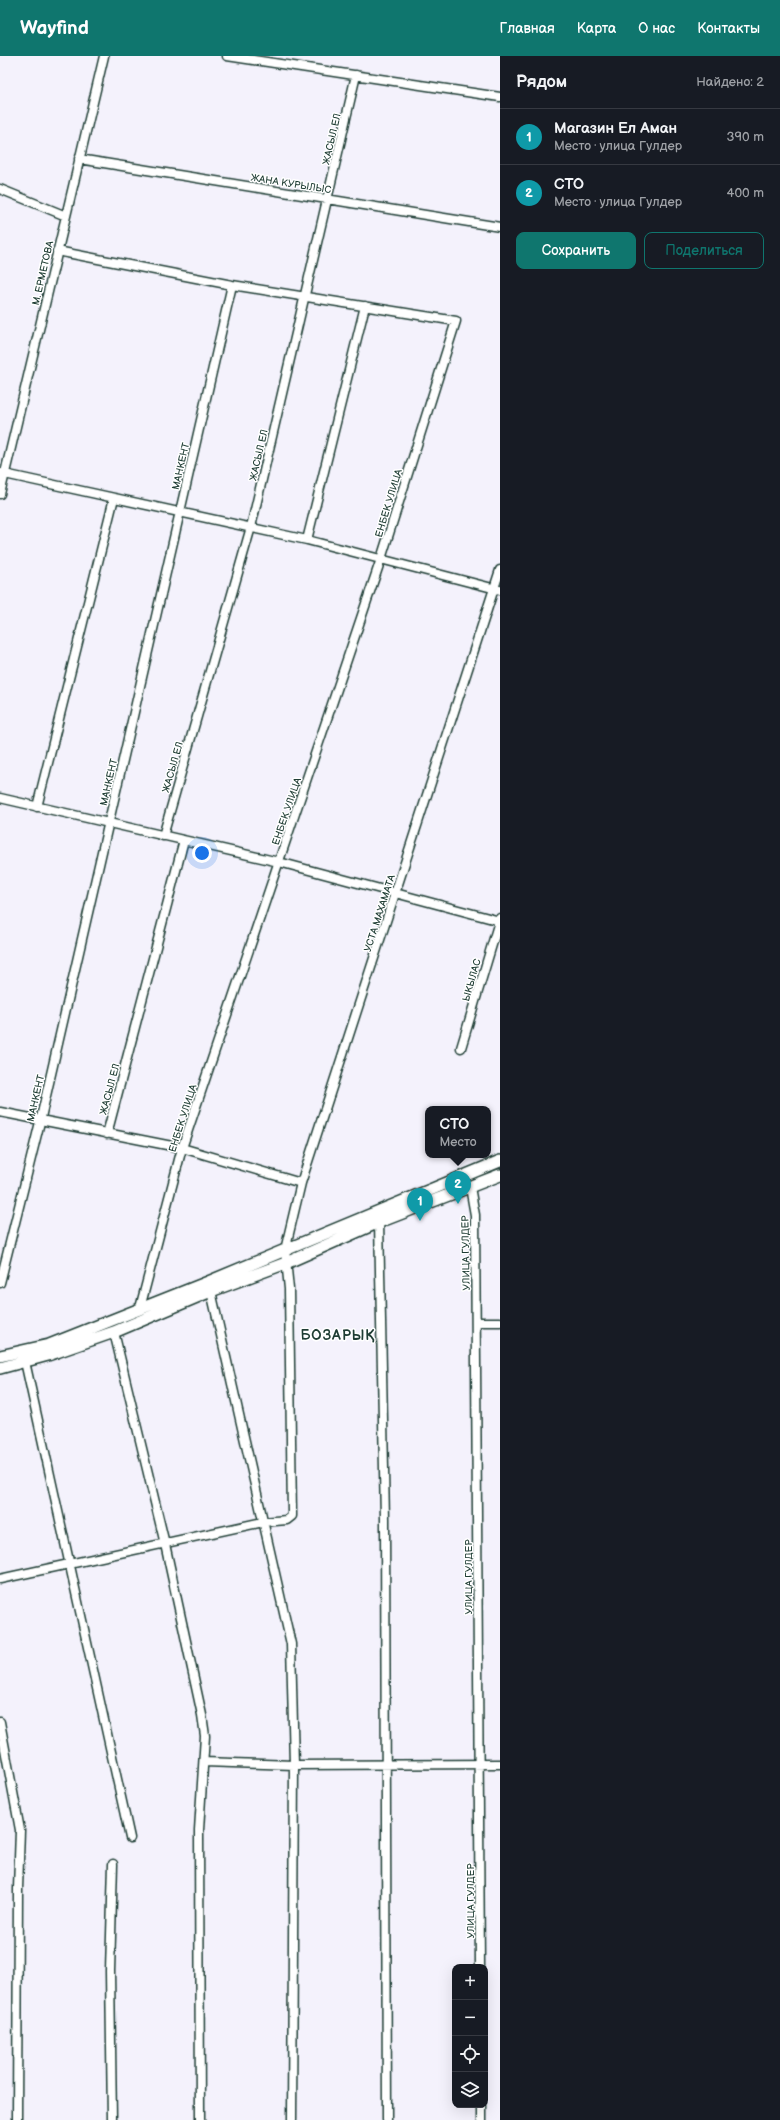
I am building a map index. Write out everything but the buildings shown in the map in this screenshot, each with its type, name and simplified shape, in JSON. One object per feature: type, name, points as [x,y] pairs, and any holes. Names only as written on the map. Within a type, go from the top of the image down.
[{"type":"main road","points":[[0,1356],[49,1345],[500,1161]]},
{"type":"main road","points":[[0,1368],[26,1362],[114,1332],[211,1291],[286,1263],[379,1222],[500,1175]]},
{"type":"street","name":"М. ЕРМЕТОВА","points":[[0,494],[2,473],[104,56]]},
{"type":"street","points":[[227,56],[500,97]]},
{"type":"street","name":"ЖАСЫЛ ЕЛ","points":[[163,836],[251,528],[306,297],[356,75]]},
{"type":"street","name":"ЖАНА КУРЫЛЫС","points":[[79,160],[500,227]]},
{"type":"street","points":[[0,189],[66,216]]},
{"type":"street","points":[[57,251],[232,285],[365,306],[307,540]]},
{"type":"street","name":"МАНКЕНТ","points":[[0,1283],[40,1122],[232,285]]},
{"type":"street","name":"ЕНБЕК УЛИЦА","points":[[140,1308],[182,1148],[381,559],[456,321],[365,306]]},
{"type":"street","points":[[2,473],[307,540],[497,589]]},
{"type":"street","points":[[37,807],[114,498]]},
{"type":"street","name":"УСТА МАХАМАТА","points":[[0,1579],[264,1522],[287,1520],[293,1514],[289,1289],[285,1250],[301,1183],[497,589],[500,570]]},
{"type":"street","points":[[0,798],[279,862],[396,894],[500,920]]},
{"type":"street","name":"ЖАСЫЛ ЕЛ","points":[[107,1134],[184,840]]},
{"type":"street","name":"ЫКЫЛАС","points":[[462,1048],[500,920]]},
{"type":"street","points":[[0,1112],[40,1122],[182,1148],[301,1183]]},
{"type":"street","name":"УЛИЦА ГУЛДЕР","points":[[470,1187],[475,1215],[477,1322],[480,1964]]},
{"type":"street","points":[[379,1222],[386,1519],[387,2120]]},
{"type":"street","points":[[211,1291],[291,1644],[294,1765],[292,2120]]},
{"type":"street","points":[[477,1322],[500,1322]]},
{"type":"street","points":[[114,1332],[165,1544],[202,1715],[205,1736],[199,1830],[200,2120]]},
{"type":"street","points":[[23,1350],[130,1838]]},
{"type":"street","points":[[0,1722],[20,1830],[18,1889],[17,2120]]},
{"type":"street","points":[[204,1762],[294,1765],[386,1763],[500,1764]]},
{"type":"street","points":[[112,2120],[110,1971],[114,1864]]},
{"type":"street","points":[[482,2108],[482,2120]]},
{"type":"place","name":"СТО","points":[[458,1204]]},
{"type":"place","name":"Магазин Ел Аман","points":[[420,1221]]},
{"type":"district","name":"БОЗАРЫҚ","points":[[338,1335]]}]
